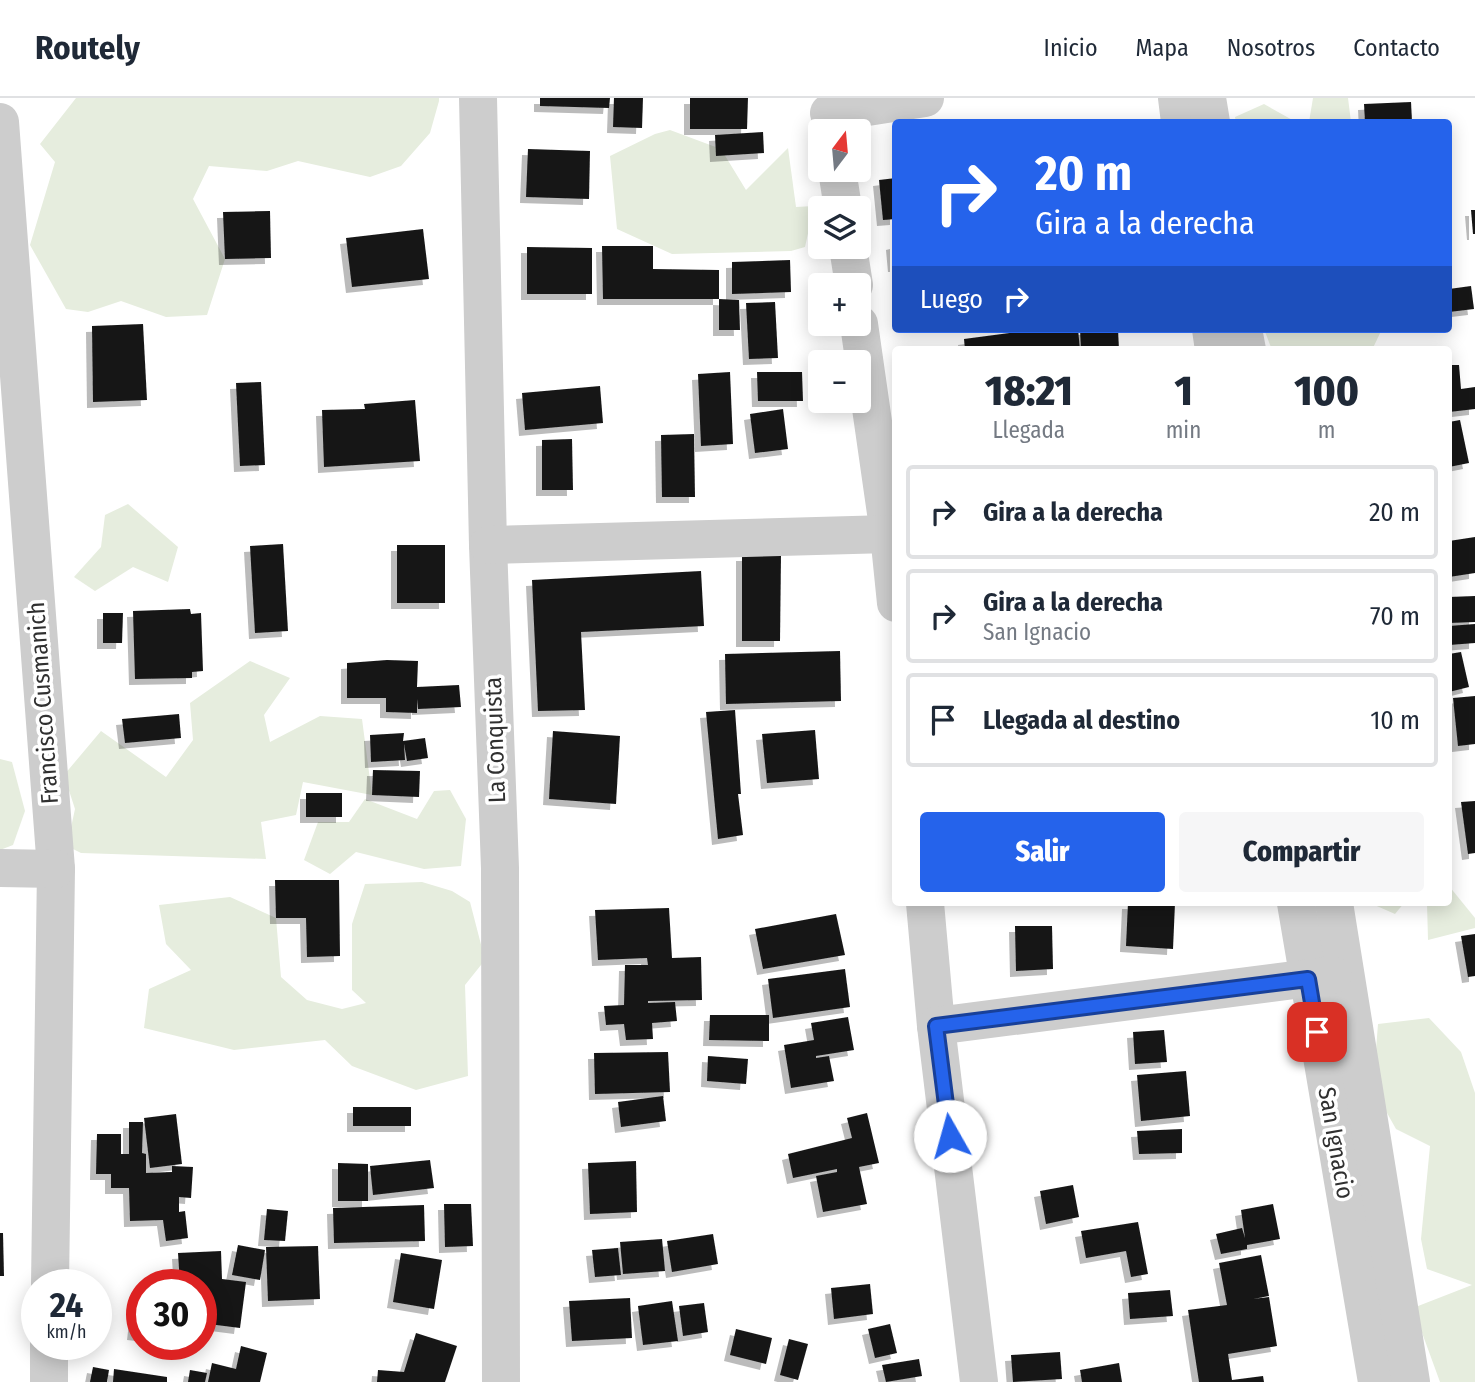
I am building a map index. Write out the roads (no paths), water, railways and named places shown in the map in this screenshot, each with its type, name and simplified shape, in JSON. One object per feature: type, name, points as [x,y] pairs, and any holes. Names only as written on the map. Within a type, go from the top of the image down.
[{"type":"street","name":"La Conquista","points":[[478,98],[488,545],[500,868],[501,1382]]},
{"type":"street","points":[[829,114],[925,98]]},
{"type":"street","points":[[1177,98],[1180,119]]},
{"type":"street","points":[[1207,98],[1210,119]]},
{"type":"street","name":"Francisco Cusmanich","points":[[0,122],[56,869],[50,1269]]},
{"type":"street","points":[[861,336],[892,564]]},
{"type":"street","points":[[488,545],[889,534]]},
{"type":"street","points":[[0,868],[56,869]]},
{"type":"street","points":[[925,906],[936,1026],[979,1382]]},
{"type":"street","name":"San Ignacio","points":[[1296,906],[1377,1382]]},
{"type":"street","name":"San Ignacio","points":[[1334,906],[1411,1382]]},
{"type":"street","points":[[936,1026],[1345,973]]},
{"type":"street","points":[[49,1360],[49,1382]]}]
